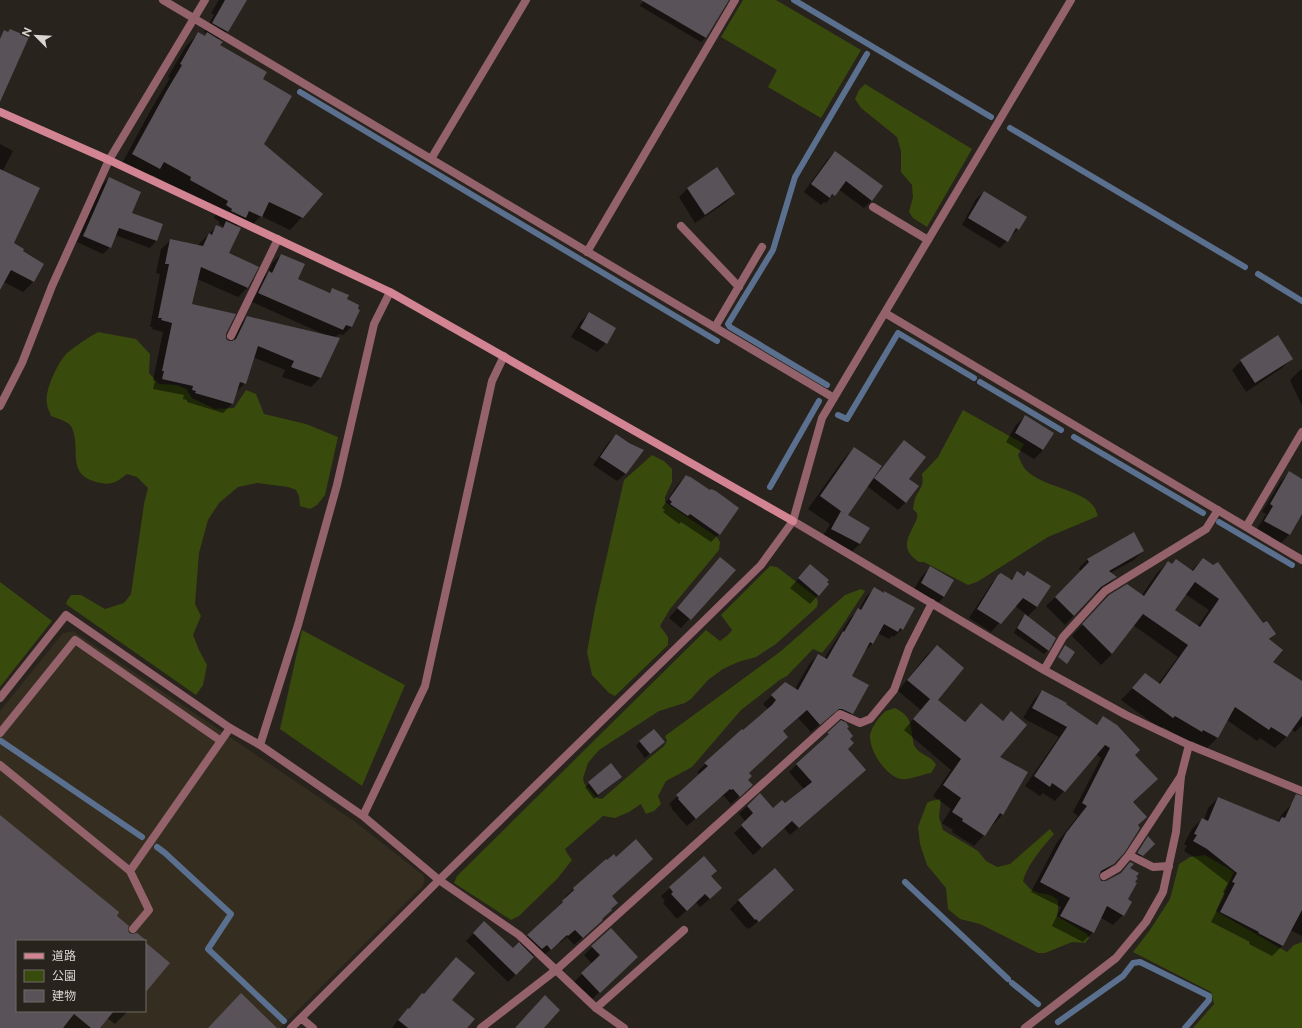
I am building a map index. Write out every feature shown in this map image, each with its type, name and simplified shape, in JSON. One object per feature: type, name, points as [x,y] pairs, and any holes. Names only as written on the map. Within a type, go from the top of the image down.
[{"type":"street","points":[[163,0],[834,398]]},
{"type":"street","points":[[0,406],[22,363],[52,286],[109,160],[205,0]]},
{"type":"street","points":[[431,159],[526,0]]},
{"type":"street","points":[[587,252],[735,0]]},
{"type":"street","points":[[291,1028],[438,880],[761,565],[793,521],[822,418],[1071,0]]},
{"type":"street","points":[[0,112],[109,160],[390,292],[793,521],[1044,670],[1126,715],[1189,745],[1302,791]]},
{"type":"street","points":[[873,207],[928,240]]},
{"type":"street","points":[[680,226],[739,287]]},
{"type":"street","points":[[231,336],[278,239]]},
{"type":"street","points":[[715,327],[762,247]]},
{"type":"street","points":[[260,745],[298,625],[337,485],[374,324],[390,292]]},
{"type":"street","points":[[885,313],[1302,560]]},
{"type":"street","points":[[363,816],[425,686],[492,380],[504,356]]},
{"type":"street","points":[[1246,527],[1302,432]]},
{"type":"street","points":[[1044,670],[1063,637],[1105,591],[1206,529],[1218,510]]},
{"type":"street","points":[[481,1028],[556,970],[840,714],[860,722],[870,719],[894,690],[909,648],[932,603]]},
{"type":"street","points":[[0,698],[66,615],[230,728],[260,745],[363,816],[438,880],[519,935],[596,1008],[624,1028]]},
{"type":"street","points":[[0,733],[75,640],[221,741]]},
{"type":"street","points":[[130,871],[230,728]]},
{"type":"street","points":[[1025,1028],[1116,958],[1146,922],[1164,892],[1176,832],[1181,776],[1189,745]]},
{"type":"street","points":[[0,765],[130,871],[149,910],[133,929]]},
{"type":"street","points":[[1104,876],[1118,868],[1129,855],[1181,776]]},
{"type":"street","points":[[1129,855],[1153,867],[1169,866]]},
{"type":"street","points":[[596,1008],[684,930]]},
{"type":"street","points":[[301,1018],[313,1028]]},
{"type":"shaded area","points":[[73,631],[354,821],[423,875],[425,880],[422,887],[280,1028],[0,1028],[0,711],[63,633]]},
{"type":"green space","points":[[743,0],[776,0],[861,50],[821,118],[768,87],[777,70],[721,37]]},
{"type":"green space","points":[[865,84],[972,149],[927,227],[913,218],[909,212],[913,197],[912,185],[901,172],[901,151],[897,137],[861,108],[855,99],[859,90]]},
{"type":"green space","points":[[98,332],[136,339],[150,354],[149,373],[159,384],[177,385],[186,389],[192,398],[215,409],[234,408],[246,390],[256,394],[264,414],[306,424],[338,437],[325,495],[317,505],[310,509],[300,506],[299,496],[296,490],[288,487],[257,483],[238,487],[219,503],[208,520],[199,553],[195,604],[201,616],[193,635],[207,665],[203,685],[196,695],[66,604],[71,595],[81,595],[105,609],[124,603],[131,594],[144,504],[148,488],[137,477],[127,474],[116,482],[110,484],[96,482],[87,478],[81,473],[78,467],[74,436],[71,426],[66,422],[51,416],[47,407],[47,398],[50,385],[63,357],[78,344]]},
{"type":"green space","points":[[963,410],[1024,444],[1018,455],[1025,469],[1041,480],[1072,492],[1089,501],[1095,508],[1098,516],[1048,537],[977,582],[968,585],[924,562],[919,562],[910,554],[907,546],[908,538],[917,517],[917,513],[913,509],[915,498],[921,488],[923,478],[922,474],[938,457]]},
{"type":"green space","points":[[652,455],[664,461],[672,469],[672,482],[665,497],[665,502],[717,537],[720,542],[719,550],[670,609],[660,626],[668,637],[668,645],[615,696],[609,693],[592,675],[587,652],[595,608],[624,480]]},
{"type":"green space","points":[[770,566],[777,567],[816,597],[818,601],[817,607],[776,644],[756,657],[738,662],[723,669],[708,680],[691,699],[685,703],[659,711],[599,750],[588,763],[583,778],[584,783],[597,798],[602,799],[664,746],[667,741],[665,736],[781,651],[845,595],[861,589],[865,591],[834,638],[822,653],[813,649],[787,676],[741,710],[692,767],[666,781],[658,796],[661,804],[654,811],[646,814],[641,804],[629,812],[615,818],[603,816],[565,849],[572,860],[557,879],[519,916],[511,920],[454,883],[457,876],[706,630],[720,641],[728,635],[732,630],[721,615]]},
{"type":"green space","points":[[0,582],[52,621],[0,687]]},
{"type":"green space","points":[[302,630],[405,685],[362,786],[280,729]]},
{"type":"green space","points":[[895,708],[908,718],[911,725],[913,741],[917,750],[931,759],[936,765],[931,773],[901,779],[890,773],[876,756],[871,743],[870,734],[878,719],[887,711]]},
{"type":"green space","points":[[941,799],[939,817],[943,830],[978,851],[986,861],[997,867],[1010,864],[1050,829],[1054,834],[1028,868],[1023,881],[1030,889],[1039,893],[1051,895],[1058,900],[1057,916],[1087,934],[1089,938],[1085,943],[1072,942],[1045,953],[1038,953],[980,924],[960,919],[948,909],[946,888],[927,865],[920,844],[918,827],[927,803]]},
{"type":"green space","points":[[1205,855],[1234,872],[1216,911],[1287,952],[1294,945],[1302,942],[1302,1028],[1193,1028],[1214,1004],[1211,992],[1133,952],[1150,930],[1170,899],[1179,864],[1190,857]]},
{"type":"building","points":[[225,0],[247,0],[228,32],[212,23]]},
{"type":"building","points":[[641,0],[729,0],[706,38]]},
{"type":"building","points":[[10,29],[29,37],[0,102],[0,39],[4,30],[8,32]]},
{"type":"building","points":[[198,32],[205,36],[207,32],[223,42],[220,45],[267,72],[263,79],[292,96],[264,144],[323,194],[303,218],[269,202],[262,217],[249,211],[246,218],[231,211],[232,209],[226,205],[228,201],[190,180],[191,177],[164,162],[160,169],[132,154],[182,65],[180,64]]},
{"type":"building","points":[[835,151],[883,186],[872,201],[846,181],[835,196],[832,194],[830,198],[811,184]]},
{"type":"building","points":[[717,167],[735,194],[705,215],[687,188]]},
{"type":"building","points":[[0,169],[40,188],[14,243],[24,249],[23,251],[44,264],[34,282],[11,270],[0,290]]},
{"type":"building","points":[[109,177],[141,192],[132,213],[163,224],[157,241],[119,228],[111,248],[83,236]]},
{"type":"building","points":[[984,191],[1027,217],[1019,230],[1016,228],[1008,242],[968,218]]},
{"type":"building","points":[[226,221],[241,228],[229,253],[259,267],[248,288],[201,267],[192,304],[236,314],[226,334],[226,339],[229,341],[236,339],[247,316],[340,338],[321,378],[291,367],[294,361],[258,346],[246,384],[240,382],[233,404],[195,393],[196,391],[192,390],[193,386],[162,379],[164,371],[162,371],[172,323],[161,320],[162,318],[158,318],[169,264],[165,264],[170,239],[203,246],[209,233],[212,235],[216,225],[223,228]]},
{"type":"building","points":[[281,254],[305,264],[298,279],[330,293],[332,288],[349,295],[347,299],[359,305],[358,309],[360,310],[352,327],[346,325],[343,330],[258,293],[269,271],[272,273]]},
{"type":"building","points":[[589,312],[616,328],[607,344],[580,328]]},
{"type":"building","points":[[1278,335],[1293,359],[1255,383],[1240,360]]},
{"type":"building","points":[[1025,415],[1054,433],[1043,450],[1015,433]]},
{"type":"building","points":[[616,434],[629,443],[644,450],[626,474],[600,457]]},
{"type":"building","points":[[904,440],[926,457],[909,479],[919,486],[906,503],[874,478]]},
{"type":"building","points":[[854,447],[882,466],[848,515],[870,528],[860,544],[831,529],[841,511],[820,496]]},
{"type":"building","points":[[1289,471],[1302,479],[1302,514],[1290,535],[1264,521],[1273,506],[1270,504]]},
{"type":"building","points":[[686,475],[710,490],[716,491],[739,508],[720,535],[690,514],[688,516],[670,504],[672,502],[669,499]]},
{"type":"building","points":[[1134,532],[1144,551],[1109,571],[1117,577],[1101,587],[1074,616],[1055,597],[1089,562],[1087,559]]},
{"type":"building","points":[[720,557],[736,570],[691,620],[677,608]]},
{"type":"building","points":[[1203,558],[1213,565],[1218,562],[1263,623],[1267,621],[1276,634],[1269,639],[1283,650],[1273,662],[1302,681],[1302,716],[1287,737],[1271,727],[1269,730],[1235,707],[1218,738],[1203,730],[1202,732],[1175,716],[1173,718],[1132,688],[1145,673],[1160,684],[1188,645],[1143,614],[1112,654],[1082,624],[1109,595],[1127,584],[1144,596],[1168,561],[1172,564],[1176,559],[1193,571]],"holes":[[[1195,582],[1219,599],[1200,627],[1175,610]]]},
{"type":"building","points":[[810,564],[829,580],[827,582],[829,584],[819,596],[798,578]]},
{"type":"building","points":[[930,566],[954,580],[944,597],[921,583]]},
{"type":"building","points":[[1017,571],[1024,576],[1027,571],[1051,586],[1037,607],[1023,598],[1001,624],[977,609],[998,575],[1001,573],[1012,580]]},
{"type":"building","points":[[874,587],[915,608],[903,630],[900,628],[898,632],[884,624],[873,644],[870,642],[852,676],[869,685],[853,714],[839,709],[820,725],[807,710],[783,731],[788,737],[749,773],[752,776],[748,780],[753,785],[740,797],[733,789],[730,789],[696,819],[676,795],[708,766],[704,763],[742,729],[743,730],[772,705],[776,700],[771,695],[785,682],[798,690],[818,654],[827,659],[858,608],[861,610]]},
{"type":"building","points":[[1025,614],[1056,638],[1049,651],[1017,628]]},
{"type":"building","points":[[937,645],[964,668],[938,700],[965,722],[981,703],[1003,721],[1011,711],[1027,725],[1000,757],[1028,772],[1003,815],[1000,813],[985,836],[962,821],[963,819],[952,812],[961,798],[943,785],[961,759],[913,719],[930,699],[907,680]]},
{"type":"building","points":[[1065,645],[1075,652],[1067,664],[1058,657]]},
{"type":"building","points":[[1042,690],[1067,703],[1066,704],[1097,725],[1103,716],[1117,725],[1140,750],[1135,755],[1158,779],[1133,802],[1147,817],[1138,825],[1140,828],[1125,852],[1114,864],[1101,871],[1099,876],[1101,881],[1106,881],[1121,873],[1130,862],[1134,864],[1130,868],[1139,873],[1135,882],[1137,883],[1128,899],[1132,902],[1124,916],[1107,906],[1094,933],[1060,916],[1070,898],[1040,882],[1066,833],[1087,806],[1082,803],[1110,748],[1105,745],[1065,792],[1052,783],[1050,787],[1034,776],[1067,727],[1032,708]]},
{"type":"building","points":[[841,720],[847,723],[849,727],[847,728],[853,736],[850,739],[854,743],[848,749],[866,770],[799,828],[792,821],[762,848],[741,825],[753,813],[747,806],[760,793],[773,808],[782,800],[785,803],[812,782],[796,764],[829,734],[827,733]]},
{"type":"building","points":[[654,729],[665,742],[650,754],[639,741]]},
{"type":"building","points":[[611,763],[622,777],[598,795],[588,782]]},
{"type":"building","points":[[1296,794],[1302,796],[1302,910],[1283,946],[1220,912],[1235,883],[1232,882],[1237,873],[1207,849],[1193,841],[1197,835],[1194,834],[1202,818],[1208,821],[1218,797],[1279,822],[1282,817],[1285,818]]},
{"type":"building","points":[[0,815],[119,912],[117,916],[129,926],[129,933],[137,933],[146,940],[16,940],[16,1012],[113,1012],[100,1028],[91,1028],[74,1014],[63,1028],[0,1028]]},
{"type":"building","points":[[1148,836],[1155,844],[1143,856],[1137,853]]},
{"type":"building","points":[[636,839],[653,859],[612,896],[618,903],[602,919],[603,920],[583,938],[575,930],[568,936],[567,935],[551,950],[547,945],[542,949],[527,935],[563,902],[562,901],[574,890],[573,888],[606,859],[607,860],[614,854],[616,857]]},
{"type":"building","points":[[704,856],[717,871],[711,876],[722,888],[710,899],[705,894],[687,911],[671,894],[673,892],[669,887]]},
{"type":"building","points":[[775,868],[794,890],[759,922],[756,919],[755,920],[738,900]]},
{"type":"building","points":[[484,921],[513,948],[519,942],[534,957],[516,975],[473,933]]},
{"type":"building","points":[[611,928],[638,957],[600,993],[581,973],[600,955],[591,946]]},
{"type":"building","points":[[146,943],[170,963],[146,992]]},
{"type":"building","points":[[456,957],[475,973],[452,1000],[475,1019],[467,1028],[408,1028],[398,1020],[422,993],[424,994]]},
{"type":"building","points":[[241,993],[277,1028],[208,1028]]},
{"type":"building","points":[[545,995],[560,1010],[544,1028],[515,1028]]},
{"type":"waterway","points":[[794,0],[991,117]]},
{"type":"waterway","points":[[827,385],[730,327],[728,324],[773,250],[795,177],[867,54]]},
{"type":"waterway","points":[[300,92],[717,341]]},
{"type":"waterway","points":[[1010,128],[1245,267]]},
{"type":"waterway","points":[[1258,274],[1302,301]]},
{"type":"waterway","points":[[838,415],[847,419],[898,333],[974,378]]},
{"type":"waterway","points":[[980,382],[1061,430]]},
{"type":"waterway","points":[[770,487],[819,401]]},
{"type":"waterway","points":[[1074,437],[1203,513]]},
{"type":"waterway","points":[[1219,522],[1292,565]]},
{"type":"waterway","points":[[1,741],[142,837]]},
{"type":"waterway","points":[[157,847],[231,914],[208,949],[284,1021]]},
{"type":"waterway","points":[[905,882],[1008,979]]},
{"type":"waterway","points":[[1058,1022],[1123,976],[1133,963],[1140,962],[1209,996],[1209,1000],[1185,1028]]},
{"type":"waterway","points":[[1012,983],[1038,1004]]}]
